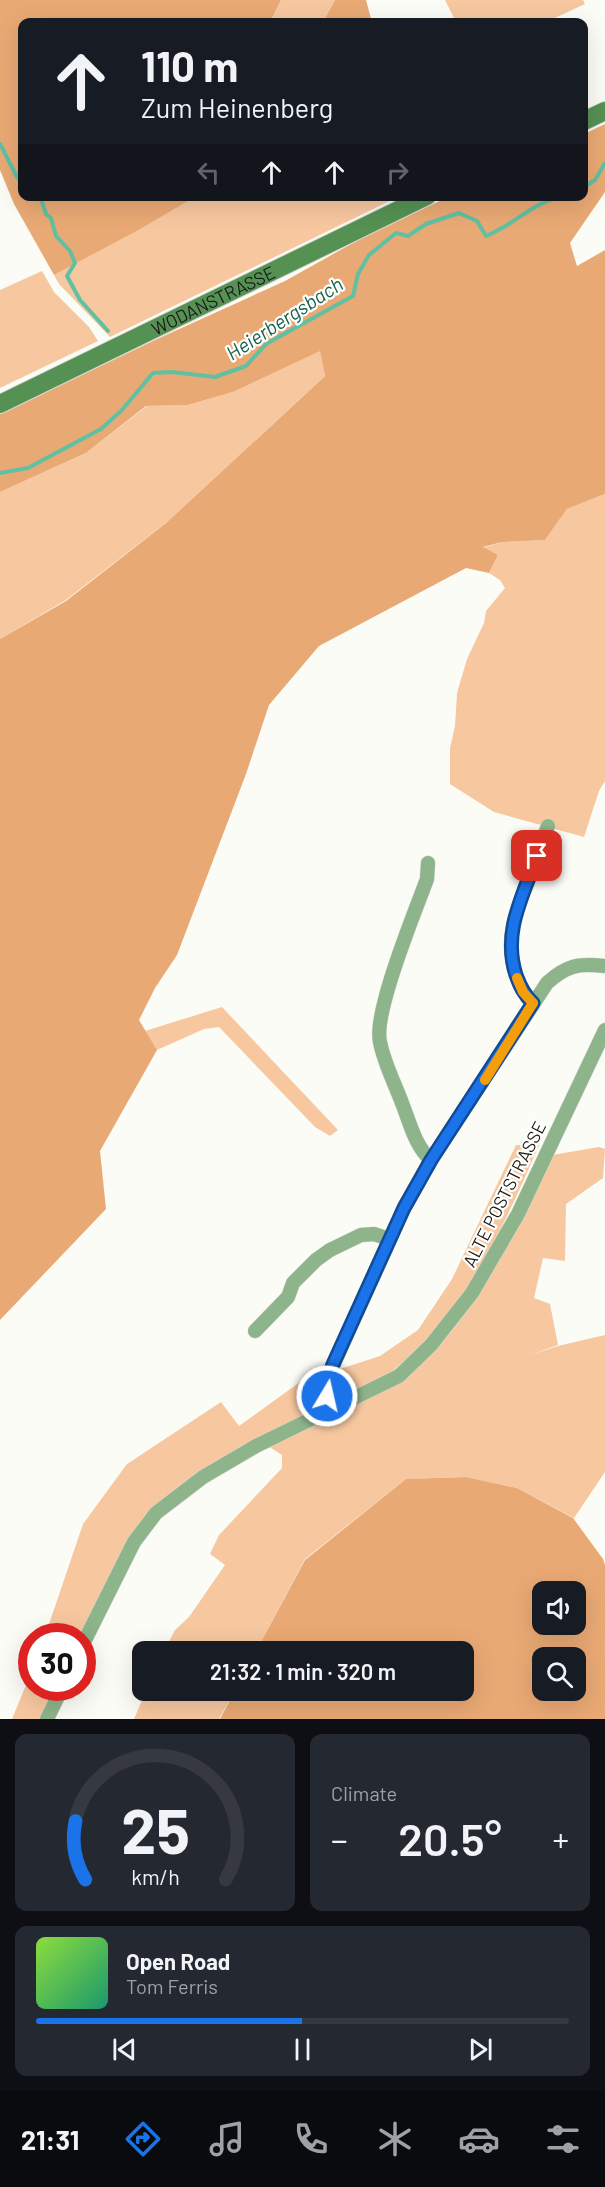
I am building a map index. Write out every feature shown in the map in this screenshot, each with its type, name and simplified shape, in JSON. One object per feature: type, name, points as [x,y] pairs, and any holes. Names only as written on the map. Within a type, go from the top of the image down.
[{"type":"main road","points":[[588,119],[605,111]]},
{"type":"main road","name":"WODANSTRASSE","points":[[0,404],[417,201]]},
{"type":"street","points":[[533,1003],[523,992],[517,979],[511,959],[510,943],[517,909],[548,826]]},
{"type":"street","points":[[428,862],[427,879],[385,999],[379,1025],[380,1042],[409,1121],[419,1146],[431,1160]]},
{"type":"street","points":[[334,1407],[327,1396],[327,1379],[389,1239],[431,1160],[547,983],[563,970],[579,965],[605,966]]},
{"type":"street","name":"ALTE POSTSTRASSE","points":[[94,1623],[134,1542],[156,1513],[203,1477],[256,1446],[399,1376],[431,1345],[472,1293],[518,1214],[605,1030]]},
{"type":"street","points":[[255,1331],[288,1298],[293,1283],[316,1260],[330,1250],[361,1235],[374,1234],[389,1239]]},
{"type":"street","points":[[46,1719],[55,1701]]},
{"type":"shaded area","points":[[0,0],[281,0],[272,18],[18,18],[18,201],[188,201],[54,275],[14,204],[0,170]]},
{"type":"shaded area","points":[[281,0],[335,0],[325,18],[272,18]]},
{"type":"shaded area","points":[[335,0],[366,0],[371,18],[325,18]]},
{"type":"shaded area","points":[[445,0],[583,0],[585,4],[555,18],[454,18]]},
{"type":"shaded area","points":[[605,124],[605,192],[570,243],[577,266],[605,250],[605,494],[567,509],[545,540],[502,542],[483,547],[498,555],[489,573],[466,568],[319,646],[269,705],[246,774],[177,955],[155,988],[139,1020],[157,1050],[100,1151],[106,1209],[0,1320],[0,639],[66,601],[166,523],[325,376],[320,351],[233,392],[188,405],[146,406],[86,453],[0,492],[0,414],[285,281],[360,239],[440,201],[588,201],[588,132]]},
{"type":"shaded area","points":[[188,201],[390,201],[110,337],[59,284],[54,275]]},
{"type":"shaded area","points":[[42,271],[54,292],[89,327],[98,341],[0,388],[0,290]]},
{"type":"shaded area","points":[[320,350],[325,376],[167,522],[66,600],[0,639],[0,492],[86,453],[147,406],[188,405],[233,392]]},
{"type":"shaded area","points":[[605,494],[605,781],[599,791],[584,837],[494,812],[450,784],[450,748],[455,726],[457,693],[467,659],[484,623],[486,611],[505,588],[500,580],[489,573],[498,555],[482,548],[502,542],[545,540],[567,509]]},
{"type":"shaded area","points":[[222,1007],[338,1130],[330,1136],[315,1127],[219,1027],[204,1029],[157,1050],[145,1031]]},
{"type":"shaded area","points":[[516,1145],[539,1145],[478,1270],[447,1317],[425,1343],[395,1369],[401,1377],[437,1348],[472,1304],[502,1256],[552,1155],[599,1147],[605,1149],[603,1178],[566,1204],[565,1261],[543,1258],[534,1298],[550,1304],[558,1345],[530,1355],[605,1335],[605,1472],[574,1518],[517,1488],[466,1477],[406,1479],[305,1559],[261,1641],[169,1641],[175,1630],[189,1617],[225,1565],[210,1554],[219,1535],[282,1468],[282,1455],[268,1446],[153,1509],[90,1623],[49,1623],[83,1524],[127,1464],[221,1402],[239,1426],[311,1374],[340,1369],[380,1356],[418,1330],[452,1279]]},
{"type":"shaded area","points":[[466,1477],[517,1488],[573,1518],[603,1559],[605,1565],[605,1719],[220,1719],[230,1701],[474,1701],[474,1641],[261,1641],[305,1560],[406,1479]]},
{"type":"shaded area","points":[[19,1701],[51,1701],[42,1719],[12,1719]]},
{"type":"shaded area","points":[[141,1701],[229,1701],[219,1719],[134,1719]]},
{"type":"waterway","points":[[0,144],[18,178]]},
{"type":"waterway","name":"Heierbergsbach","points":[[588,184],[595,180],[605,163]]},
{"type":"waterway","points":[[42,201],[46,214],[51,218],[56,236],[70,251],[75,263],[67,276],[80,300],[108,331]]},
{"type":"waterway","name":"Heierbergsbach","points":[[0,473],[28,468],[101,429],[122,410],[153,373],[172,372],[215,377],[246,366],[266,344],[353,296],[358,274],[369,255],[396,233],[408,236],[426,224],[459,213],[477,221],[486,236],[547,201]]},
{"type":"slow traffic","points":[[485,1080],[533,1003],[523,992],[517,978]]},
{"type":"route","points":[[327,1396],[327,1379],[404,1208],[431,1160],[533,1003],[527,998],[517,979],[511,959],[510,943],[517,909],[537,856]]}]
